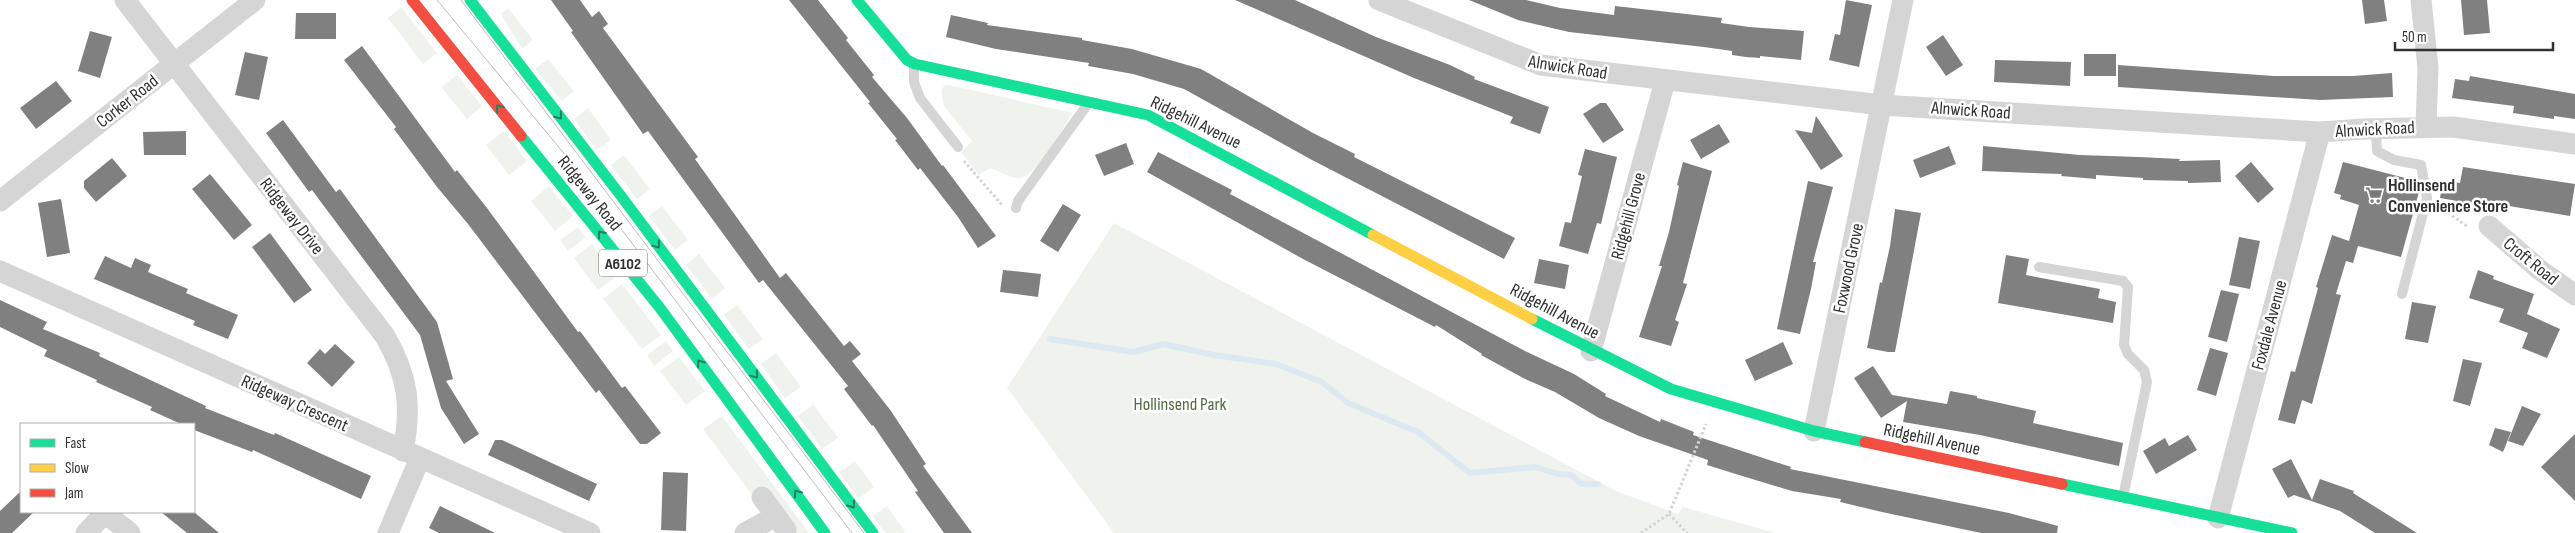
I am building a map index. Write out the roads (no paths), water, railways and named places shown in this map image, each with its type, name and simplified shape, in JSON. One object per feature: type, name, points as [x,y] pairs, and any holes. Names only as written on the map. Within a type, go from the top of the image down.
[{"type":"main road","name":"Ridgeway Road","points":[[412,0],[660,308],[825,533]]},
{"type":"main road","name":"Ridgeway Road","points":[[470,0],[873,533]]},
{"type":"main road","points":[[857,0],[907,60],[914,64]]},
{"type":"main road","name":"Ridgehill Avenue","points":[[914,64],[1148,115],[1163,121],[1591,350],[1672,389],[1814,431],[2292,533]]},
{"type":"street","name":"Ridgeway Drive","points":[[124,0],[386,336],[399,360],[407,389],[408,428],[412,455],[388,533]]},
{"type":"street","name":"Corker Road","points":[[0,201],[255,0]]},
{"type":"street","name":"Alnwick Road","points":[[1379,0],[1540,65],[1665,81],[1882,105],[2320,132],[2376,128],[2453,127],[2575,144]]},
{"type":"street","name":"Foxwood Grove","points":[[1814,431],[1903,0]]},
{"type":"street","points":[[2420,0],[2428,68],[2426,127]]},
{"type":"street","name":"Ridgehill Grove","points":[[1591,350],[1665,81]]},
{"type":"street","name":"Foxdale Avenue","points":[[2218,518],[2320,132]]},
{"type":"street","name":"Croft Road","points":[[2480,228],[2575,295]]},
{"type":"street","name":"Ridgeway Crescent","points":[[0,271],[590,533]]},
{"type":"street","points":[[745,533],[781,523],[762,496]]},
{"type":"street","points":[[86,533],[104,513],[130,533]]},
{"type":"lane","points":[[914,64],[914,82],[920,98],[958,147]]},
{"type":"lane","points":[[1016,208],[1018,201],[1089,102]]},
{"type":"lane","points":[[2376,128],[2377,151],[2394,160],[2421,165],[2427,198],[2402,294]]},
{"type":"lane","points":[[2039,267],[2123,281],[2128,287],[2124,345],[2128,354],[2144,370],[2147,382],[2123,498]]},
{"type":"waterway","points":[[1050,339],[1134,352],[1163,344],[1214,355],[1276,364],[1322,382],[1348,403],[1418,432],[1470,473],[1535,467],[1558,474],[1571,475],[1582,484],[1598,484]]},
{"type":"tram line","points":[[437,0],[562,151],[852,533]]},
{"type":"tram line","points":[[461,0],[864,533]]},
{"type":"place","name":"Hollinsend Convenience Store","points":[[2374,195]]},
{"type":"park label","name":"Hollinsend Park","points":[[1180,404]]}]
